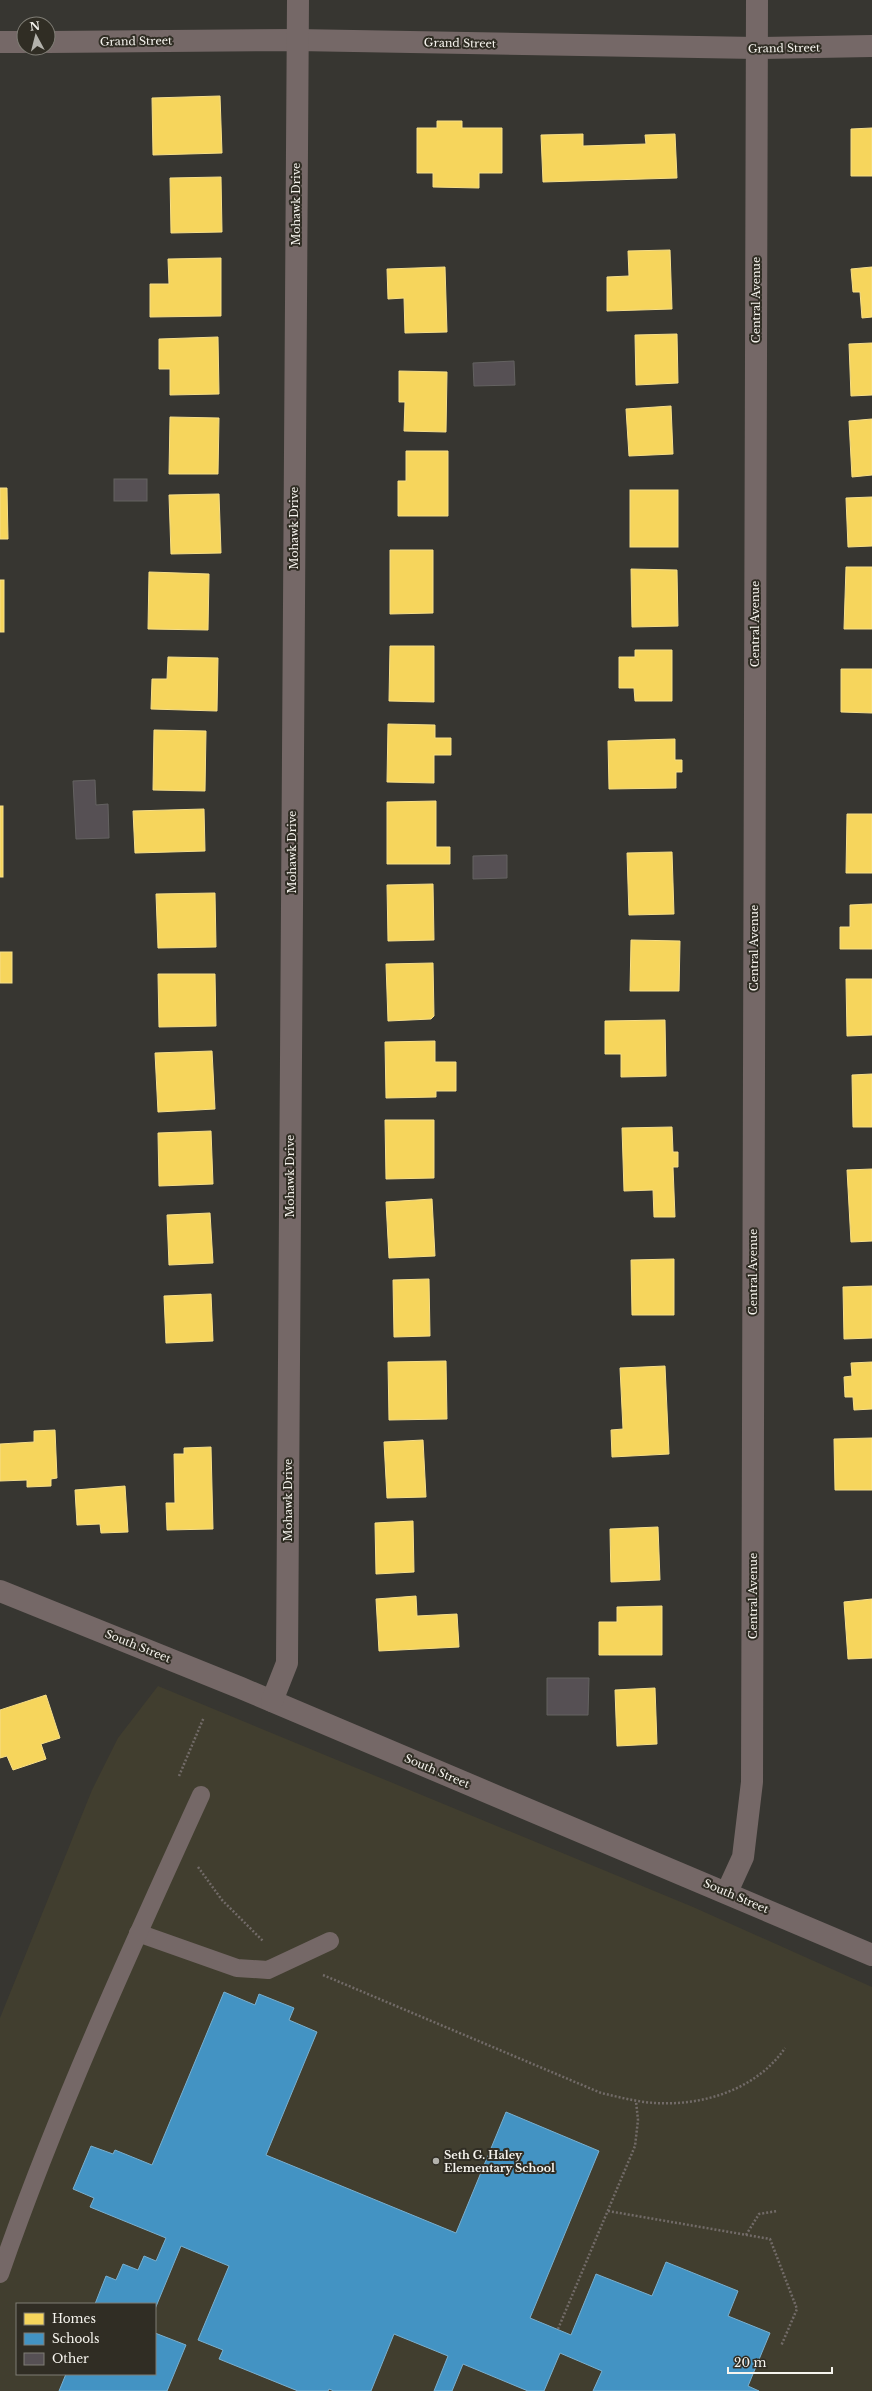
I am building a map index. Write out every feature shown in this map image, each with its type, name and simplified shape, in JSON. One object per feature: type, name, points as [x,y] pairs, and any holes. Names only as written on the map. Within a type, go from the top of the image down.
[{"type":"street","name":"Mohawk Drive","points":[[272,1701],[287,1664],[298,0]]},
{"type":"street","name":"Central Avenue","points":[[727,1892],[743,1858],[752,1782],[756,0]]},
{"type":"street","name":"Grand Street","points":[[56,42],[297,40],[756,48],[872,46]]},
{"type":"street","points":[[0,42],[16,42]]},
{"type":"street","name":"South Street","points":[[0,1591],[272,1701],[727,1892],[872,1955]]},
{"type":"lane","points":[[0,2274],[30,2187],[138,1934],[201,1795]]},
{"type":"lane","points":[[138,1934],[237,1968],[268,1970],[330,1941]]},
{"type":"path","points":[[177,1781],[204,1717]]},
{"type":"path","points":[[180,1841],[222,1900],[265,1943],[322,1975],[601,2093],[636,2101],[676,2102],[722,2094],[755,2079],[774,2065],[785,2048]]},
{"type":"path","points":[[558,2329],[635,2146],[637,2127],[636,2101]]},
{"type":"path","points":[[608,2211],[770,2239],[797,2309],[781,2346]]},
{"type":"path","points":[[746,2235],[759,2214],[776,2211]]},
{"type":"shaded area","name":"Seth G. Haley Elementary School","points":[[158,1686],[693,1907],[872,1987],[872,2391],[0,2391],[0,2018],[92,1790],[118,1738]]},
{"type":"building: Homes","points":[[220,96],[222,153],[153,155],[152,98]]},
{"type":"building: Homes","points":[[437,121],[462,121],[462,128],[502,128],[502,173],[479,173],[479,188],[433,187],[433,173],[417,173],[417,128],[437,128]]},
{"type":"building: Homes","points":[[872,128],[872,176],[851,176],[851,129]]},
{"type":"building: Homes","points":[[583,134],[583,146],[646,144],[645,135],[675,134],[677,178],[543,182],[541,135]]},
{"type":"building: Homes","points":[[221,177],[222,232],[171,233],[170,178]]},
{"type":"building: Homes","points":[[670,250],[672,309],[607,311],[607,277],[629,276],[628,251]]},
{"type":"building: Homes","points":[[221,258],[221,316],[150,317],[150,284],[169,284],[168,259]]},
{"type":"building: Homes","points":[[445,267],[447,332],[405,333],[404,298],[388,299],[387,269]]},
{"type":"building: Homes","points":[[872,267],[872,317],[862,318],[860,292],[853,292],[851,269]]},
{"type":"building: Homes","points":[[677,334],[678,383],[636,385],[635,335]]},
{"type":"building: Homes","points":[[218,337],[219,394],[170,395],[170,369],[159,369],[159,339]]},
{"type":"building: Homes","points":[[872,343],[872,395],[851,396],[849,344]]},
{"type":"building: Homes","points":[[399,371],[447,372],[446,432],[404,431],[405,402],[399,402]]},
{"type":"building: Homes","points":[[671,406],[673,454],[629,456],[626,409]]},
{"type":"building: Homes","points":[[170,417],[219,418],[218,474],[169,474]]},
{"type":"building: Homes","points":[[872,419],[872,475],[852,477],[849,421]]},
{"type":"building: Homes","points":[[406,451],[448,451],[448,516],[398,516],[398,481],[406,481]]},
{"type":"building: Homes","points":[[0,488],[7,488],[8,539],[0,539]]},
{"type":"building: Homes","points":[[630,490],[678,490],[678,547],[630,547]]},
{"type":"building: Homes","points":[[219,494],[221,553],[171,554],[169,495]]},
{"type":"building: Homes","points":[[872,497],[872,546],[848,547],[846,498]]},
{"type":"building: Homes","points":[[390,550],[433,550],[433,613],[390,614]]},
{"type":"building: Homes","points":[[846,567],[872,567],[872,629],[844,629]]},
{"type":"building: Homes","points":[[631,569],[677,570],[678,626],[632,627]]},
{"type":"building: Homes","points":[[149,572],[209,574],[208,630],[148,629]]},
{"type":"building: Homes","points":[[0,580],[4,580],[4,632],[0,632]]},
{"type":"building: Homes","points":[[390,646],[434,646],[434,702],[389,701]]},
{"type":"building: Homes","points":[[635,650],[672,650],[672,701],[635,701],[634,688],[619,688],[619,657],[635,657]]},
{"type":"building: Homes","points":[[168,657],[218,658],[217,711],[151,709],[152,679],[167,679]]},
{"type":"building: Homes","points":[[841,669],[872,669],[872,713],[841,712]]},
{"type":"building: Homes","points":[[388,724],[435,725],[435,738],[451,738],[451,755],[434,755],[434,783],[387,782]]},
{"type":"building: Homes","points":[[154,730],[206,731],[205,791],[153,790]]},
{"type":"building: Homes","points":[[675,739],[675,760],[682,760],[682,772],[676,772],[676,788],[609,789],[608,741]]},
{"type":"building: Homes","points":[[436,801],[436,847],[450,847],[450,864],[387,864],[387,802]]},
{"type":"building: Homes","points":[[0,806],[3,806],[3,877],[0,877]]},
{"type":"building: Homes","points":[[204,809],[205,851],[135,853],[133,811]]},
{"type":"building: Homes","points":[[847,814],[872,814],[872,873],[846,873]]},
{"type":"building: Homes","points":[[672,852],[674,914],[629,915],[627,853]]},
{"type":"building: Homes","points":[[433,884],[434,940],[388,941],[387,885]]},
{"type":"building: Homes","points":[[215,893],[216,947],[158,948],[156,894]]},
{"type":"building: Homes","points":[[872,904],[872,949],[840,949],[840,927],[850,927],[850,905]]},
{"type":"building: Homes","points":[[631,940],[680,941],[679,991],[630,991]]},
{"type":"building: Homes","points":[[0,952],[12,952],[12,983],[0,983]]},
{"type":"building: Homes","points":[[433,963],[434,1016],[431,1019],[388,1021],[386,964]]},
{"type":"building: Homes","points":[[158,974],[215,974],[216,1026],[159,1027]]},
{"type":"building: Homes","points":[[846,979],[872,979],[872,1035],[847,1036]]},
{"type":"building: Homes","points":[[665,1020],[666,1076],[621,1077],[621,1054],[605,1054],[605,1021]]},
{"type":"building: Homes","points":[[435,1041],[435,1062],[456,1062],[456,1091],[436,1091],[436,1097],[386,1098],[385,1042]]},
{"type":"building: Homes","points":[[212,1051],[215,1109],[158,1112],[155,1053]]},
{"type":"building: Homes","points":[[872,1074],[872,1127],[853,1127],[852,1075]]},
{"type":"building: Homes","points":[[385,1120],[434,1120],[434,1178],[386,1179]]},
{"type":"building: Homes","points":[[672,1127],[673,1152],[678,1152],[678,1167],[673,1167],[675,1217],[654,1217],[653,1190],[624,1191],[622,1128]]},
{"type":"building: Homes","points":[[211,1131],[213,1184],[159,1186],[158,1133]]},
{"type":"building: Homes","points":[[872,1169],[872,1241],[851,1242],[847,1170]]},
{"type":"building: Homes","points":[[432,1199],[435,1256],[389,1258],[386,1202]]},
{"type":"building: Homes","points":[[210,1213],[213,1263],[169,1265],[167,1215]]},
{"type":"building: Homes","points":[[674,1259],[674,1315],[632,1315],[631,1260]]},
{"type":"building: Homes","points":[[429,1279],[430,1336],[394,1337],[393,1280]]},
{"type":"building: Homes","points":[[872,1286],[872,1338],[844,1339],[843,1287]]},
{"type":"building: Homes","points":[[211,1294],[213,1341],[166,1343],[164,1296]]},
{"type":"building: Homes","points":[[446,1361],[447,1419],[389,1420],[388,1362]]},
{"type":"building: Homes","points":[[872,1362],[872,1409],[854,1410],[853,1397],[845,1397],[844,1377],[852,1376],[851,1363]]},
{"type":"building: Homes","points":[[665,1366],[669,1454],[612,1457],[611,1430],[623,1429],[620,1368]]},
{"type":"building: Homes","points":[[55,1430],[57,1478],[51,1479],[51,1486],[27,1487],[27,1480],[0,1481],[0,1444],[34,1442],[34,1431]]},
{"type":"building: Homes","points":[[872,1438],[872,1490],[835,1490],[834,1439]]},
{"type":"building: Homes","points":[[423,1440],[426,1497],[387,1498],[384,1442]]},
{"type":"building: Homes","points":[[211,1447],[213,1529],[167,1530],[166,1503],[175,1503],[174,1454],[184,1454],[184,1448]]},
{"type":"building: Homes","points":[[125,1486],[128,1532],[101,1533],[100,1524],[77,1525],[75,1490]]},
{"type":"building: Homes","points":[[413,1521],[414,1572],[376,1574],[375,1523]]},
{"type":"building: Homes","points":[[658,1527],[660,1580],[611,1582],[610,1529]]},
{"type":"building: Homes","points":[[416,1596],[417,1616],[457,1614],[459,1647],[379,1651],[376,1599]]},
{"type":"building: Homes","points":[[872,1599],[872,1658],[848,1659],[844,1602]]},
{"type":"building: Homes","points":[[662,1606],[662,1655],[599,1655],[599,1622],[617,1622],[617,1607]]},
{"type":"building: Homes","points":[[655,1688],[657,1744],[617,1746],[615,1690]]},
{"type":"building: Homes","points":[[46,1695],[60,1738],[41,1744],[46,1759],[13,1770],[7,1756],[0,1758],[0,1710]]},
{"type":"building: Schools","points":[[224,1992],[255,2005],[259,1994],[294,2008],[289,2020],[317,2032],[266,2155],[456,2233],[506,2112],[599,2151],[530,2318],[571,2335],[596,2274],[652,2296],[666,2262],[738,2291],[728,2316],[770,2333],[748,2386],[759,2391],[593,2391],[602,2371],[560,2353],[544,2391],[528,2391],[463,2364],[452,2391],[434,2391],[448,2356],[394,2334],[371,2391],[334,2391],[329,2389],[328,2391],[298,2391],[219,2359],[223,2350],[198,2340],[229,2266],[181,2246],[156,2307],[156,2303],[95,2303],[106,2276],[116,2280],[123,2264],[138,2270],[144,2256],[156,2261],[166,2238],[90,2207],[94,2198],[73,2189],[91,2146],[113,2154],[115,2150],[152,2165]]},
{"type":"building: Schools","points":[[156,2333],[186,2345],[167,2391],[59,2391],[66,2375],[156,2375]]},
{"type":"building: Other","points":[[514,361],[515,385],[474,386],[473,363]]},
{"type":"building: Other","points":[[114,479],[147,479],[147,501],[114,501]]},
{"type":"building: Other","points":[[95,780],[96,805],[108,804],[109,838],[76,839],[73,781]]},
{"type":"building: Other","points":[[507,855],[507,878],[473,879],[473,856]]},
{"type":"building: Other","points":[[547,1678],[589,1678],[588,1715],[547,1715]]},
{"type":"place","name":"Seth G. Haley Elementary School","points":[[436,2161]]}]
